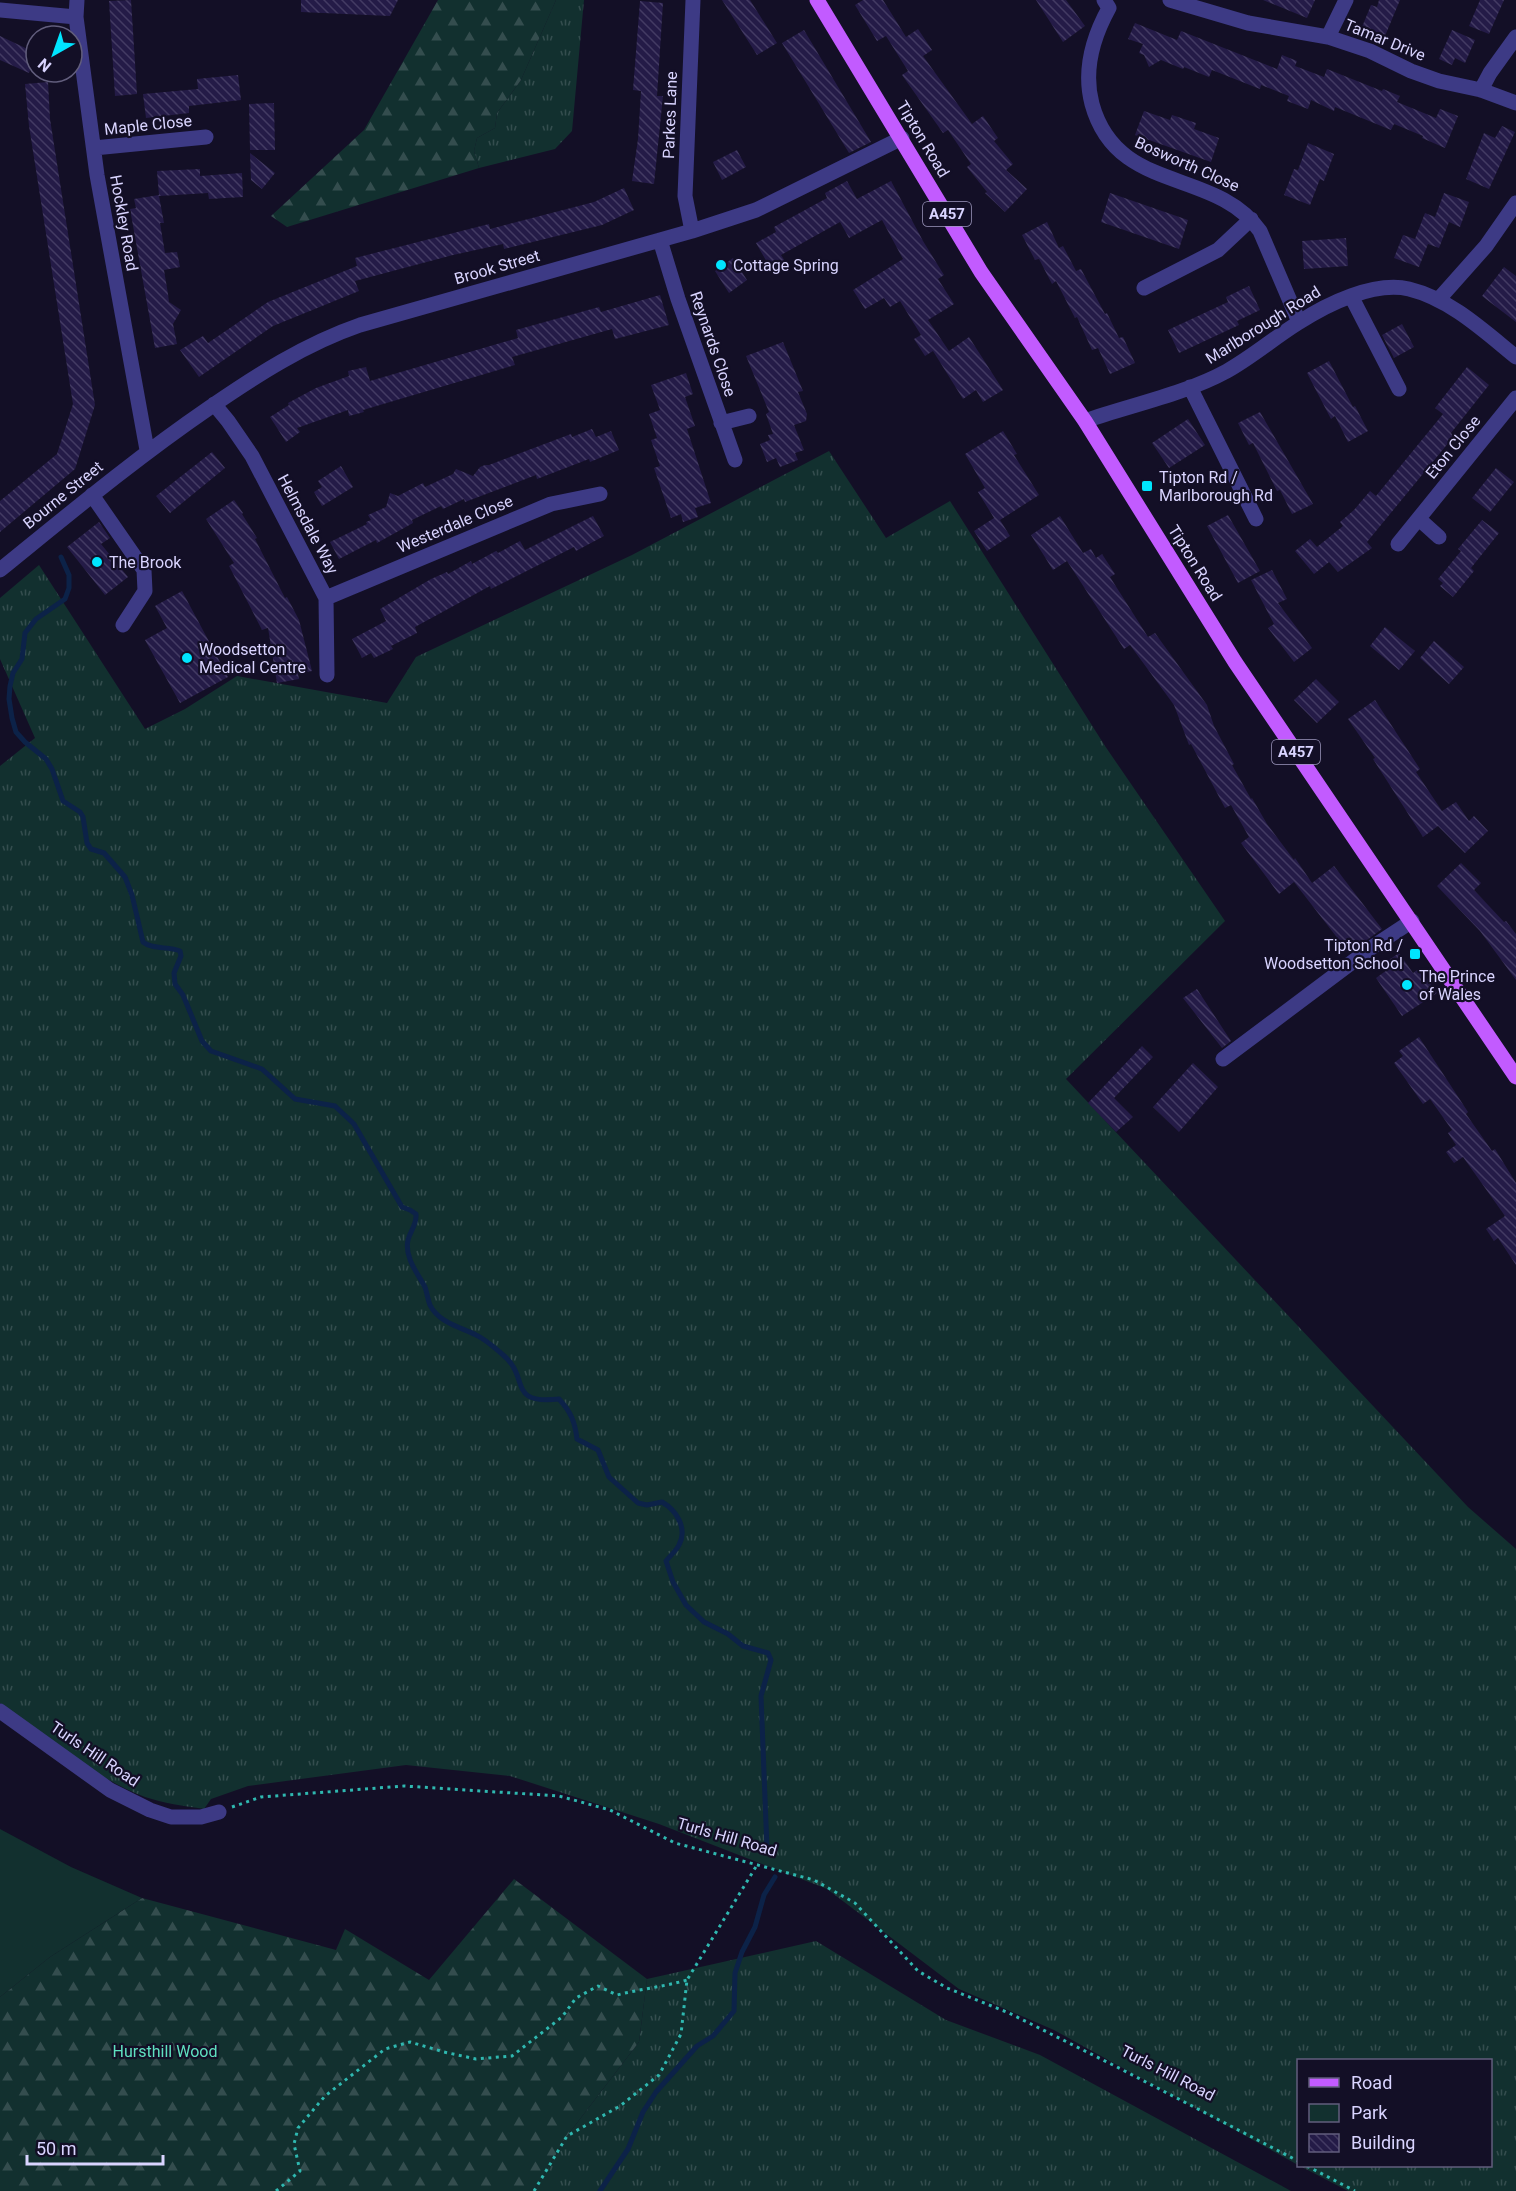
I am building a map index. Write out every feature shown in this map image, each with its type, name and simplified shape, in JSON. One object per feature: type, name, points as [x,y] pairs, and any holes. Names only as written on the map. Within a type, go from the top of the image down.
[{"type":"main road","name":"Tipton Road","points":[[817,0],[981,272],[1085,421],[1235,662],[1516,1077]]},
{"type":"street","name":"Hockley Road","points":[[76,0],[76,17],[94,148],[147,450]]},
{"type":"street","name":"Parkes Lane","points":[[692,231],[685,196],[693,0]]},
{"type":"street","name":"Tamar Drive","points":[[1170,0],[1248,23],[1328,37],[1370,51],[1411,71],[1439,81],[1481,90],[1516,103]]},
{"type":"street","points":[[1328,37],[1346,0]]},
{"type":"street","name":"Bosworth Close","points":[[1110,2],[1098,30],[1089,61],[1090,97],[1095,114],[1107,136],[1120,153],[1140,166],[1215,195],[1238,207],[1251,219],[1260,231],[1299,322]]},
{"type":"street","points":[[0,10],[76,17]]},
{"type":"street","points":[[1481,90],[1490,73],[1516,37]]},
{"type":"street","name":"Maple Close","points":[[94,148],[206,137]]},
{"type":"street","name":"Brook Street","points":[[121,471],[147,450],[260,374],[330,336],[360,325],[692,231],[756,210],[902,138]]},
{"type":"street","points":[[1438,300],[1486,246],[1516,203]]},
{"type":"street","points":[[1144,288],[1218,249],[1251,219]]},
{"type":"street","name":"Reynards Close","points":[[660,240],[678,299],[735,460]]},
{"type":"street","name":"Marlborough Road","points":[[1085,421],[1190,387],[1227,371],[1299,322],[1336,302],[1383,289],[1408,288],[1438,300],[1474,323],[1516,357]]},
{"type":"street","points":[[1351,296],[1399,389]]},
{"type":"street","points":[[1190,387],[1256,519]]},
{"type":"street","name":"Eton Close","points":[[1398,544],[1516,398]]},
{"type":"street","name":"Helmsdale Way","points":[[214,404],[252,456],[326,598],[327,675]]},
{"type":"street","points":[[721,423],[749,416]]},
{"type":"street","name":"Bourne Street","points":[[0,570],[121,471]]},
{"type":"street","name":"Westerdale Close","points":[[326,598],[551,504],[600,494]]},
{"type":"street","points":[[92,495],[144,570],[145,591],[123,625]]},
{"type":"street","points":[[1419,519],[1439,537]]},
{"type":"street","points":[[1223,1059],[1371,948],[1412,921]]},
{"type":"street","name":"Turls Hill Road","points":[[0,1711],[110,1790],[150,1810],[171,1817],[201,1817],[219,1812]]},
{"type":"path","name":"Turls Hill Road","points":[[219,1812],[261,1797],[404,1786],[559,1796],[610,1810],[675,1844],[814,1880],[855,1903],[918,1971],[947,1988],[1009,2013],[1297,2160]]},
{"type":"path","points":[[534,2191],[567,2136],[620,2106],[659,2075],[681,2034],[687,1980],[756,1865]]},
{"type":"path","points":[[276,2191],[300,2171],[294,2144],[298,2128],[325,2096],[385,2049],[410,2042],[476,2059],[512,2056],[562,2017],[576,1998],[598,1986],[616,1995],[636,1989],[660,1988],[687,1980]]},
{"type":"path","points":[[1308,2167],[1355,2191]]},
{"type":"green space","points":[[438,0],[556,0],[521,80],[497,113],[495,128],[477,138],[474,151],[479,168],[287,227],[271,216],[364,130]]},
{"type":"green space","points":[[556,0],[584,0],[572,131],[555,149],[479,168],[474,151],[477,138],[495,128],[497,113],[521,80]]},
{"type":"green space","points":[[829,451],[886,538],[950,501],[1105,746],[1225,921],[1066,1079],[1468,1507],[1516,1549],[1516,2191],[1348,2191],[1302,2167],[1492,2167],[1492,2059],[1297,2059],[1297,2164],[1054,2030],[959,1989],[827,1889],[659,1824],[510,1776],[406,1765],[248,1786],[211,1799],[204,1809],[174,1804],[145,1797],[107,1779],[70,1755],[0,1703],[0,766],[35,738],[0,659],[0,598],[39,565],[145,729],[185,709],[237,676],[387,703],[416,657],[632,555]]},
{"type":"green space","points":[[0,1829],[71,1867],[142,1898],[50,1957],[0,1997]]},
{"type":"green space","name":"Hursthill Wood","points":[[514,1879],[647,1979],[639,2042],[567,2136],[534,2191],[0,2191],[0,1997],[50,1957],[142,1898],[336,1950],[345,1929],[429,1980]]},
{"type":"green space","points":[[816,1941],[946,2020],[1040,2055],[1291,2191],[534,2191],[567,2136],[639,2042],[647,1979]]},
{"type":"building","points":[[131,0],[137,94],[115,96],[109,1]]},
{"type":"building","points":[[301,0],[398,0],[390,16],[301,12]]},
{"type":"building","points":[[722,0],[750,0],[777,43],[757,55]]},
{"type":"building","points":[[863,0],[883,0],[906,37],[918,29],[932,50],[923,56],[972,124],[983,116],[998,138],[994,141],[1013,164],[1006,170],[1027,189],[1005,212],[985,193],[987,192],[967,167],[971,164],[948,130],[943,133],[902,75],[908,71],[886,36],[877,41],[855,5]]},
{"type":"building","points":[[1036,0],[1066,0],[1085,26],[1063,42]]},
{"type":"building","points":[[1263,0],[1315,0],[1307,18]]},
{"type":"building","points":[[1379,0],[1400,0],[1385,36],[1362,27],[1371,5],[1377,7]]},
{"type":"building","points":[[1480,0],[1504,0],[1489,34],[1469,26]]},
{"type":"building","points":[[640,1],[663,3],[657,96],[663,96],[654,184],[632,181],[641,91],[633,90]]},
{"type":"building","points":[[1135,23],[1177,40],[1181,31],[1277,69],[1282,55],[1297,61],[1295,66],[1324,77],[1327,69],[1382,91],[1383,89],[1400,96],[1397,102],[1436,118],[1440,109],[1458,116],[1445,148],[1394,124],[1391,130],[1335,107],[1334,111],[1311,100],[1308,109],[1287,101],[1289,96],[1261,85],[1260,89],[1212,70],[1209,77],[1161,60],[1149,67],[1144,55],[1139,53],[1143,44],[1128,39]]},
{"type":"building","points":[[804,30],[871,142],[849,153],[782,43]]},
{"type":"building","points":[[1452,30],[1475,40],[1465,63],[1455,58],[1452,65],[1439,59]]},
{"type":"building","points":[[0,36],[24,47],[24,71],[0,60]]},
{"type":"building","points":[[238,75],[241,100],[189,106],[189,113],[146,118],[143,94],[198,89],[197,79]]},
{"type":"building","points":[[25,84],[48,84],[50,119],[95,405],[75,469],[0,532],[0,501],[57,454],[73,404],[29,126]]},
{"type":"building","points":[[274,103],[275,150],[250,150],[249,104]]},
{"type":"building","points":[[1144,111],[1170,120],[1172,115],[1196,123],[1194,129],[1219,138],[1211,162],[1135,135]]},
{"type":"building","points":[[1502,126],[1515,132],[1489,189],[1466,179],[1484,133],[1495,138]]},
{"type":"building","points":[[1308,143],[1334,154],[1324,181],[1320,179],[1310,205],[1284,195],[1294,169],[1298,170]]},
{"type":"building","points":[[737,150],[746,167],[722,180],[713,162]]},
{"type":"building","points":[[250,153],[275,173],[262,189],[251,180]]},
{"type":"building","points":[[200,169],[200,176],[242,173],[243,197],[209,199],[208,193],[159,196],[164,223],[160,223],[165,253],[177,252],[180,267],[164,270],[169,302],[181,310],[173,324],[177,344],[155,348],[130,209],[136,208],[134,199],[159,195],[157,171]]},
{"type":"building","points":[[847,181],[857,199],[891,181],[944,275],[938,279],[954,304],[928,320],[949,351],[969,337],[1003,390],[983,402],[976,390],[963,399],[933,351],[925,356],[914,339],[921,335],[900,301],[890,307],[884,298],[865,309],[853,290],[903,259],[882,220],[849,238],[840,222],[781,255],[786,263],[772,271],[756,243],[776,232],[774,227],[827,198],[825,193]]},
{"type":"building","points":[[624,188],[634,210],[602,225],[504,249],[503,244],[453,255],[355,281],[359,291],[273,326],[199,377],[180,350],[203,336],[208,343],[268,302],[357,266],[355,258],[489,224],[490,229],[594,202]]},
{"type":"building","points":[[1110,193],[1188,220],[1179,249],[1101,222]]},
{"type":"building","points":[[1444,193],[1469,202],[1460,227],[1449,222],[1439,248],[1428,244],[1419,267],[1394,258],[1403,235],[1415,239],[1425,213],[1435,217]]},
{"type":"building","points":[[1047,222],[1059,248],[1063,246],[1076,271],[1081,269],[1119,338],[1123,337],[1135,363],[1110,374],[1098,348],[1092,350],[1077,317],[1075,318],[1056,281],[1052,284],[1039,259],[1035,260],[1022,235]]},
{"type":"building","points":[[1346,238],[1348,266],[1304,269],[1302,241]]},
{"type":"building","points":[[733,258],[747,280],[729,293],[715,271]]},
{"type":"building","points":[[1504,267],[1516,276],[1516,322],[1482,296]]},
{"type":"building","points":[[1249,286],[1260,310],[1237,321],[1239,325],[1179,353],[1168,330],[1228,302],[1226,297]]},
{"type":"building","points":[[660,295],[669,325],[615,339],[612,329],[512,357],[515,365],[363,410],[364,412],[349,416],[348,410],[297,428],[300,432],[286,442],[270,417],[289,405],[288,403],[316,388],[349,376],[348,371],[366,367],[370,381],[518,338],[516,330],[599,307],[601,312]]},
{"type":"building","points":[[1402,324],[1414,347],[1394,358],[1382,335]]},
{"type":"building","points":[[783,342],[803,391],[798,392],[807,414],[806,421],[794,425],[804,450],[795,453],[798,460],[780,467],[776,458],[767,462],[760,444],[770,440],[768,435],[773,434],[766,414],[769,412],[746,356]]},
{"type":"building","points":[[1329,361],[1368,431],[1348,442],[1335,416],[1331,419],[1307,373]]},
{"type":"building","points":[[1467,367],[1489,385],[1451,433],[1454,436],[1367,542],[1372,548],[1338,572],[1329,562],[1314,574],[1295,551],[1310,539],[1317,547],[1343,526],[1340,522],[1370,491],[1376,496],[1443,414],[1435,408]]},
{"type":"building","points":[[686,373],[693,394],[685,397],[695,426],[687,429],[711,503],[695,508],[698,517],[683,522],[681,514],[671,518],[654,468],[660,466],[651,440],[657,438],[649,414],[660,410],[651,385]]},
{"type":"building","points":[[1260,412],[1313,504],[1292,514],[1280,490],[1277,491],[1253,443],[1249,445],[1238,423]]},
{"type":"building","points":[[1188,419],[1205,445],[1169,468],[1152,443]]},
{"type":"building","points":[[592,429],[596,437],[611,431],[619,450],[537,479],[536,475],[465,502],[464,499],[443,509],[441,506],[412,520],[413,523],[377,543],[376,540],[339,559],[330,542],[367,524],[366,522],[371,520],[368,515],[386,507],[390,493],[398,496],[423,483],[425,487],[453,474],[456,469],[473,476],[480,467],[485,465],[571,434],[572,437]]},
{"type":"building","points":[[1003,431],[1017,454],[1014,455],[1039,495],[1000,520],[1010,536],[987,551],[974,531],[994,518],[978,492],[985,488],[965,454]]},
{"type":"building","points":[[212,452],[225,468],[170,513],[156,496]]},
{"type":"building","points":[[341,466],[353,487],[322,506],[314,492],[322,487],[318,481]]},
{"type":"building","points":[[1496,468],[1514,482],[1490,512],[1472,498]]},
{"type":"building","points":[[234,500],[257,538],[255,539],[285,598],[287,597],[299,620],[312,671],[298,674],[299,679],[277,683],[268,628],[262,630],[229,566],[234,563],[206,519]]},
{"type":"building","points":[[1228,515],[1260,571],[1238,583],[1207,526]]},
{"type":"building","points":[[593,516],[604,536],[576,551],[574,547],[491,589],[490,586],[415,627],[417,633],[391,646],[393,649],[374,658],[371,653],[362,658],[352,639],[386,621],[380,609],[431,579],[447,572],[448,574],[471,561],[472,564],[520,541],[525,550]]},
{"type":"building","points":[[1060,516],[1083,553],[1091,549],[1096,558],[1102,554],[1115,574],[1110,577],[1148,637],[1155,633],[1207,705],[1214,726],[1234,764],[1232,765],[1251,799],[1294,860],[1295,858],[1312,883],[1334,866],[1382,929],[1349,953],[1294,882],[1279,894],[1241,843],[1249,837],[1231,805],[1225,808],[1191,744],[1189,745],[1174,705],[1130,645],[1124,649],[1067,561],[1053,570],[1031,535]]},
{"type":"building","points":[[1482,520],[1499,533],[1471,568],[1474,571],[1453,597],[1440,586],[1443,583],[1438,579],[1461,551],[1458,549]]},
{"type":"building","name":"The Brook","points":[[99,522],[110,538],[101,544],[128,577],[105,595],[67,547]]},
{"type":"building","points":[[1272,570],[1287,599],[1278,603],[1312,648],[1294,662],[1268,628],[1274,624],[1251,580]]},
{"type":"building","name":"Woodsetton Medical Centre","points":[[182,591],[228,677],[180,703],[145,640],[167,628],[155,606]]},
{"type":"building","points":[[1385,627],[1415,651],[1399,670],[1370,646]]},
{"type":"building","points":[[1434,641],[1464,667],[1449,684],[1420,658]]},
{"type":"building","points":[[1316,679],[1339,702],[1317,723],[1294,700]]},
{"type":"building","points":[[1375,700],[1420,769],[1416,772],[1442,811],[1456,802],[1469,821],[1474,816],[1488,831],[1465,853],[1438,826],[1423,837],[1373,759],[1375,758],[1348,719]]},
{"type":"building","points":[[1461,863],[1481,883],[1474,890],[1516,934],[1516,980],[1480,931],[1437,886]]},
{"type":"building","name":"The Prince of Wales","points":[[1399,953],[1413,973],[1420,968],[1437,993],[1402,1016],[1376,978],[1387,970],[1383,964]]},
{"type":"building","points":[[1197,989],[1231,1041],[1222,1048],[1183,998]]},
{"type":"building","points":[[1419,1037],[1468,1112],[1466,1114],[1492,1151],[1495,1149],[1516,1183],[1516,1265],[1498,1238],[1494,1241],[1486,1229],[1505,1216],[1463,1157],[1454,1163],[1446,1152],[1456,1145],[1448,1133],[1452,1130],[1430,1099],[1423,1104],[1394,1063],[1403,1056],[1399,1051]]},
{"type":"building","points":[[1142,1046],[1153,1057],[1114,1098],[1133,1117],[1116,1132],[1088,1103]]},
{"type":"building","points":[[1193,1063],[1218,1087],[1179,1132],[1153,1107]]},
{"type":"waterway","points":[[61,557],[69,575],[69,588],[65,599],[36,619],[25,633],[22,659],[13,673],[9,699],[16,732],[46,759],[52,769],[63,801],[80,812],[83,817],[87,843],[91,849],[104,853],[125,877],[132,895],[143,942],[151,946],[180,951],[181,956],[174,973],[175,984],[183,995],[202,1041],[211,1051],[262,1069],[295,1099],[335,1106],[354,1124],[402,1207],[416,1214],[408,1240],[408,1253],[425,1287],[430,1305],[438,1316],[483,1339],[502,1354],[511,1363],[525,1393],[532,1398],[559,1399],[572,1417],[577,1439],[598,1450],[609,1477],[638,1503],[647,1505],[662,1502],[676,1515],[681,1526],[681,1539],[678,1547],[666,1561],[673,1582],[686,1605],[704,1622],[728,1634],[743,1646],[768,1653],[771,1660],[761,1696],[767,1849]]},
{"type":"waterway","points":[[600,2191],[628,2149],[643,2112],[656,2092],[697,2046],[713,2036],[734,2011],[735,1973],[742,1952],[755,1927],[764,1895],[775,1877]]},
{"type":"place","name":"Cottage Spring","points":[[721,265]]},
{"type":"place","name":"Tipton Rd / Marlborough Rd","points":[[1147,486]]},
{"type":"place","name":"The Brook","points":[[97,562]]},
{"type":"place","name":"Woodsetton Medical Centre","points":[[187,658]]},
{"type":"place","name":"Tipton Rd / Woodsetton School","points":[[1415,954]]},
{"type":"place","name":"The Prince of Wales","points":[[1407,985]]}]
